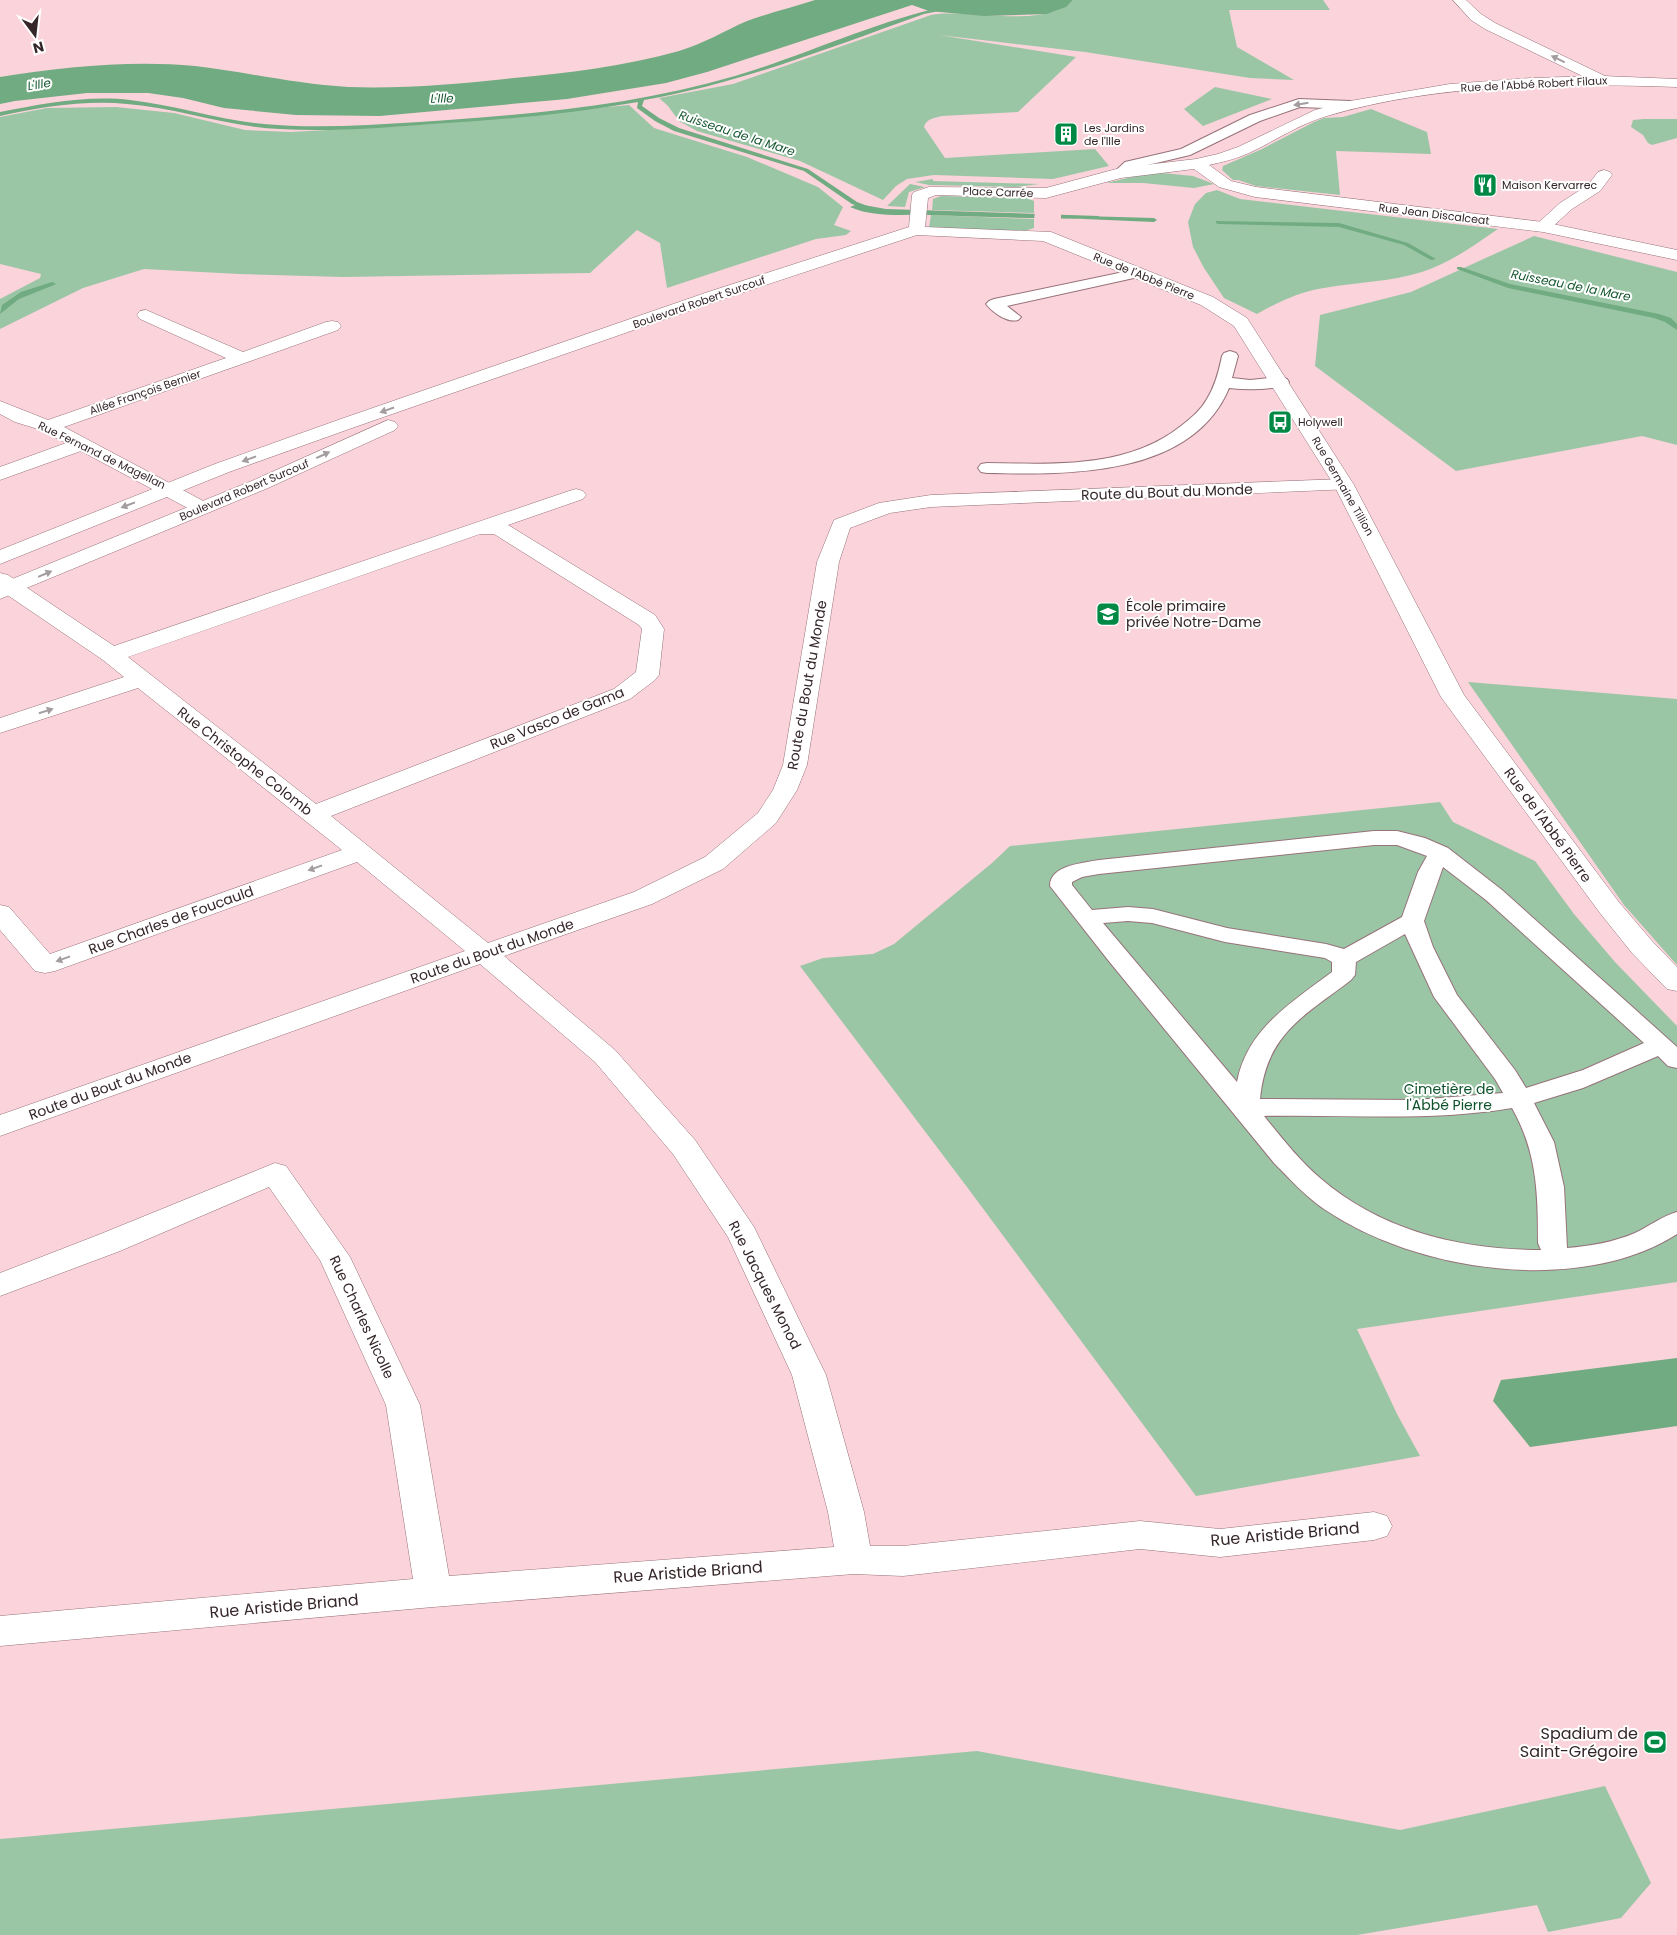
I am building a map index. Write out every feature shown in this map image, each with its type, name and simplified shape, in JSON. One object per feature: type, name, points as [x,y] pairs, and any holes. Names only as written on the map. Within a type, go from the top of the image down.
[{"type":"street","points":[[1459,0],[1476,17],[1490,26],[1602,80]]},
{"type":"street","name":"Rue de l'Abbé Robert Filaux","points":[[1046,215],[1120,173],[1196,164],[1223,158],[1298,122],[1350,105],[1398,96],[1490,84],[1602,80],[1677,83]]},
{"type":"street","name":"Rue Jean Discalceat","points":[[1196,164],[1225,184],[1255,192],[1543,227],[1677,255]]},
{"type":"street","points":[[1543,227],[1566,206],[1594,188],[1604,175]]},
{"type":"street","name":"Place Carrée","points":[[917,226],[920,195],[935,190],[1046,215]]},
{"type":"street","points":[[917,226],[924,232],[1046,215]]},
{"type":"street","name":"Rue de l'Abbé Pierre","points":[[1046,215],[1138,273],[1207,301],[1241,322]]},
{"type":"street","name":"Boulevard Robert Surcouf","points":[[0,558],[170,489],[328,430],[917,226]]},
{"type":"street","points":[[146,315],[242,358]]},
{"type":"street","name":"Rue Germaine Tillion","points":[[1241,322],[1281,382],[1344,485],[1433,658]]},
{"type":"street","name":"Allée François Bernier","points":[[48,426],[332,326]]},
{"type":"street","name":"Boulevard Robert Surcouf","points":[[3,587],[261,484],[384,428],[482,377]]},
{"type":"street","name":"Rue Fernand de Magellan","points":[[0,407],[22,418],[48,426],[170,489],[202,508]]},
{"type":"street","points":[[0,474],[82,444]]},
{"type":"street","name":"Route du Bout du Monde","points":[[0,1126],[643,898],[714,863],[767,818],[785,790],[795,765],[828,562],[841,524],[886,506],[931,501],[1344,485]]},
{"type":"street","name":"Rue Vasco de Gama","points":[[111,655],[576,495]]},
{"type":"street","name":"Rue Vasco de Gama","points":[[312,814],[622,694],[647,676],[653,629],[647,620],[498,528],[478,528]]},
{"type":"street","name":"Rue Christophe Colomb","points":[[3,587],[111,655],[361,852],[484,953]]},
{"type":"street","name":"Rue de l'Abbé Pierre","points":[[1433,658],[1453,697],[1509,770],[1569,855],[1642,946],[1677,983]]},
{"type":"street","points":[[0,726],[141,679]]},
{"type":"street","name":"Rue Charles de Foucauld","points":[[0,913],[45,966],[361,852]]},
{"type":"street","name":"Rue Jacques Monod","points":[[484,953],[605,1056],[684,1147],[742,1235],[809,1375],[846,1512],[854,1560]]},
{"type":"street","name":"Rue Charles Nicolle","points":[[0,1285],[109,1243],[275,1173],[334,1257],[403,1405],[433,1592]]},
{"type":"street","name":"Rue Aristide Briand","points":[[0,1631],[433,1592],[854,1560],[903,1561],[1140,1535],[1220,1543],[1374,1526]]},
{"type":"lane","points":[[1120,173],[1130,165],[1185,152],[1256,118],[1299,103],[1350,105]]},
{"type":"lane","points":[[1013,317],[994,304],[1138,273]]},
{"type":"lane","points":[[987,468],[1044,468],[1126,460],[1161,446],[1192,426],[1212,405],[1223,382],[1230,356]]},
{"type":"lane","points":[[1223,382],[1250,385],[1281,382]]},
{"type":"lane","points":[[1669,1053],[1494,895],[1440,853],[1417,843],[1397,838],[1374,838],[1078,871],[1067,875],[1061,880],[1061,886],[1086,918],[1247,1108],[1285,1158],[1312,1186],[1373,1226],[1446,1251],[1520,1261],[1557,1260],[1618,1250],[1644,1241],[1677,1221]]},
{"type":"lane","points":[[1440,853],[1429,872],[1412,921],[1420,947],[1446,998],[1506,1076],[1541,1142],[1552,1187],[1552,1243],[1557,1260]]},
{"type":"lane","points":[[1086,918],[1128,914],[1153,916],[1225,935],[1326,951],[1337,954],[1342,959],[1345,966],[1343,975],[1281,1022],[1266,1042],[1254,1065],[1247,1108]]},
{"type":"lane","points":[[1342,959],[1412,921]]},
{"type":"lane","points":[[1247,1108],[1293,1106],[1353,1109],[1422,1108],[1474,1104],[1519,1098],[1669,1053]]},
{"type":"green space","points":[[1073,0],[1323,0],[1330,10],[1229,10],[1237,47],[1294,80],[1250,78],[1085,52],[939,35],[1076,57],[1018,112],[942,116],[928,121],[924,127],[945,158],[1095,149],[1109,166],[1053,179],[934,175],[907,179],[896,186],[883,200],[800,161],[697,131],[679,121],[668,106],[659,98],[733,84],[931,15],[1025,16],[1044,14],[1060,9]]},
{"type":"green space","points":[[1215,87],[1272,99],[1203,126],[1184,109]]},
{"type":"green space","points":[[629,105],[654,128],[747,157],[818,187],[843,207],[834,225],[851,231],[846,235],[816,239],[667,288],[660,243],[637,230],[590,273],[343,277],[144,269],[83,288],[0,329],[0,299],[40,278],[41,274],[0,264],[0,117],[47,108],[116,107],[174,113],[245,130],[291,132],[402,126]]},
{"type":"green space","points":[[1371,109],[1427,132],[1431,154],[1336,151],[1340,195],[1256,186],[1233,180],[1222,170],[1223,166],[1262,149],[1314,122],[1324,118],[1343,117]]},
{"type":"green space","points":[[1677,119],[1677,138],[1652,145],[1648,143],[1643,135],[1631,127],[1633,120]]},
{"type":"green space","points":[[1162,173],[1193,176],[1214,184],[1194,188],[1143,183],[1106,183],[1136,176]]},
{"type":"green space","points":[[933,179],[933,181],[1039,184],[1015,187],[929,185],[915,182]]},
{"type":"green space","points":[[910,184],[925,187],[909,192],[905,207],[887,206]]},
{"type":"green space","points":[[1217,190],[1240,199],[1498,229],[1452,259],[1422,272],[1398,278],[1306,292],[1273,305],[1257,314],[1224,298],[1204,268],[1193,247],[1188,222],[1195,204],[1206,193]]},
{"type":"green space","points":[[941,196],[1027,198],[1034,201],[1034,213],[932,210],[933,199]]},
{"type":"green space","points":[[931,215],[1034,219],[1034,228],[1025,231],[936,229],[929,227]]},
{"type":"green space","points":[[1534,236],[1677,272],[1677,445],[1642,436],[1456,471],[1315,366],[1320,315],[1411,292]]},
{"type":"green space","points":[[1468,682],[1677,699],[1677,965],[1624,905]]},
{"type":"green space","name":"Cimetière de l'Abbé Pierre","points":[[1440,802],[1453,822],[1535,861],[1574,914],[1615,962],[1677,1026],[1677,1282],[1357,1329],[1397,1414],[1420,1456],[1196,1496],[967,1187],[800,966],[823,958],[873,954],[894,944],[1010,846]]},
{"type":"green space","points":[[977,1751],[1400,1830],[1605,1786],[1651,1883],[1621,1918],[1548,1932],[1537,1905],[1357,1935],[0,1935],[0,1839]]},
{"type":"water","name":"L'Ille","points":[[815,0],[1073,0],[1066,7],[1047,14],[984,16],[929,11],[912,5],[707,72],[666,83],[567,99],[380,116],[296,115],[224,108],[183,98],[148,93],[87,93],[0,104],[0,77],[48,70],[122,64],[195,66],[348,87],[410,87],[576,71],[639,61],[679,51],[747,21]]},
{"type":"water","points":[[858,204],[886,209],[1099,216],[1098,219],[1077,219],[889,215],[869,213],[850,207]]},
{"type":"water","points":[[1677,1358],[1677,1426],[1530,1447],[1493,1401],[1501,1380]]},
{"type":"pier","points":[[1035,210],[1061,212],[1061,221],[1034,221]]},
{"type":"waterway","points":[[0,114],[54,104],[109,101],[164,107],[260,126],[299,128],[348,127],[493,118],[601,106],[681,91],[735,78],[789,61],[923,13],[947,8]]},
{"type":"waterway","name":"Ruisseau de la Mare","points":[[641,100],[639,107],[657,120],[677,130],[806,170],[822,179],[854,203],[871,209]]},
{"type":"waterway","name":"Ruisseau de la Mare","points":[[1084,217],[1154,220]]},
{"type":"waterway","name":"Ruisseau de la Mare","points":[[1218,222],[1339,225],[1406,244],[1433,259]]},
{"type":"waterway","name":"Ruisseau de la Mare","points":[[1459,268],[1508,286],[1656,316],[1668,320],[1677,328]]},
{"type":"waterway","points":[[0,312],[4,306],[16,297],[52,284]]},
{"type":"place","name":"Les Jardins de l'Ille","points":[[1066,134]]},
{"type":"place","name":"Maison Kervarrec","points":[[1485,185]]},
{"type":"place","name":"Holywell","points":[[1280,422]]},
{"type":"place","name":"École primaire privée Notre-Dame","points":[[1108,614]]},
{"type":"place","name":"Spadium de Saint-Grégoire","points":[[1655,1742]]}]
